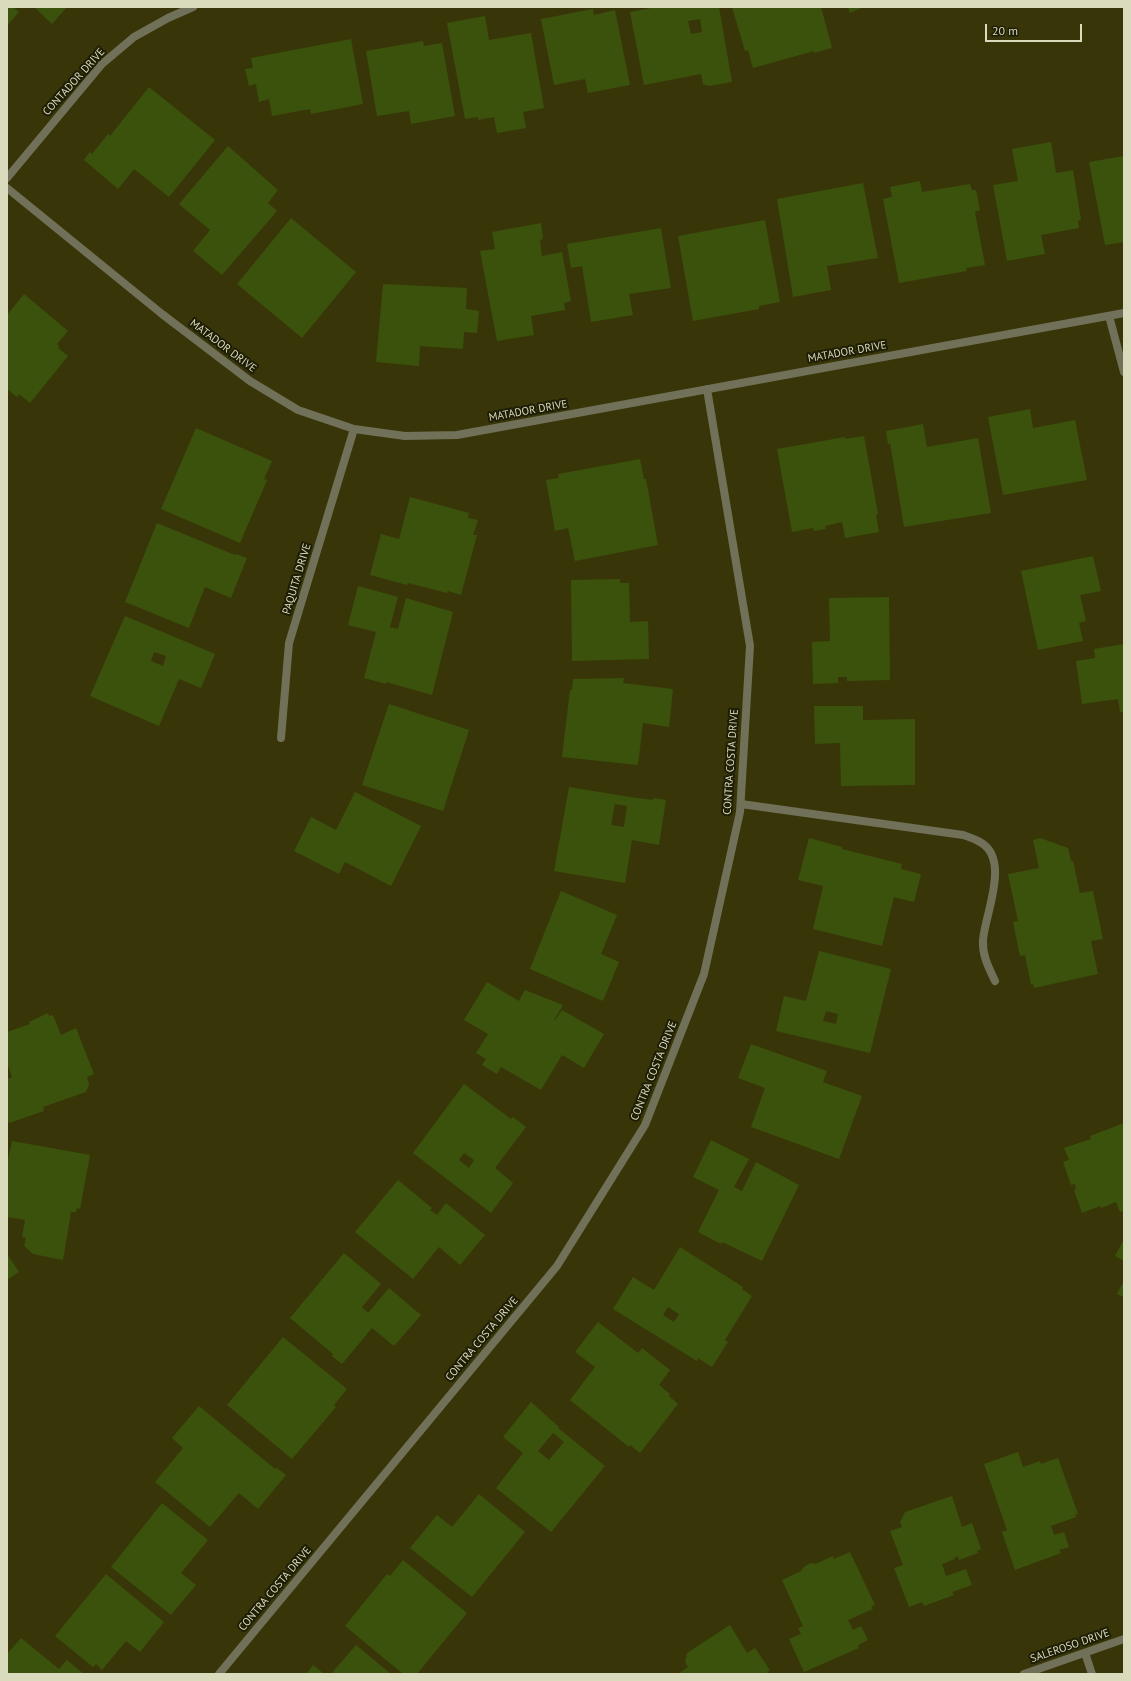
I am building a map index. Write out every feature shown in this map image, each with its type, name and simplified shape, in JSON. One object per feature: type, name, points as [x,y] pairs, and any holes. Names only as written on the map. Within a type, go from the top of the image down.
[{"type":"street","name":"CONTADOR DRIVE","points":[[7,178],[102,64],[134,37],[168,18],[193,7]]},
{"type":"street","name":"MATADOR DRIVE","points":[[7,188],[162,314],[250,381],[298,410],[354,429],[405,436],[457,435],[1124,313]]},
{"type":"street","points":[[1109,316],[1124,372]]},
{"type":"street","name":"CONTRA COSTA DRIVE","points":[[219,1674],[557,1266],[645,1125],[704,974],[741,804],[750,646],[707,389]]},
{"type":"street","name":"PAQUITA DRIVE","points":[[281,738],[289,643],[354,429]]},
{"type":"street","points":[[741,804],[963,835],[982,842],[992,854],[996,873],[983,940],[985,960],[995,981]]},
{"type":"street","name":"SALEROSO DRIVE","points":[[1024,1674],[1124,1639]]},
{"type":"street","points":[[1085,1653],[1092,1674]]},
{"type":"building","points":[[7,7],[13,7],[19,12],[7,26]]},
{"type":"building","points":[[34,7],[67,7],[52,24]]},
{"type":"building","points":[[656,7],[719,7],[732,82],[709,86],[703,84],[701,74],[644,85],[630,12]],"holes":[[[700,19],[702,32],[691,34],[688,21]]]},
{"type":"building","points":[[732,7],[821,7],[832,48],[814,53],[814,51],[753,68],[748,50],[745,51]]},
{"type":"building","points":[[848,7],[864,7],[850,13]]},
{"type":"building","points":[[593,9],[594,15],[615,10],[630,85],[588,93],[585,79],[554,85],[541,19]]},
{"type":"building","points":[[485,16],[489,40],[531,33],[544,108],[523,112],[526,128],[497,133],[494,117],[478,120],[478,117],[465,119],[447,23]]},
{"type":"building","points":[[351,39],[363,104],[311,114],[310,109],[272,116],[269,99],[259,102],[256,84],[249,86],[245,69],[253,68],[251,58]]},
{"type":"building","points":[[423,41],[424,46],[442,43],[455,116],[411,124],[409,111],[377,116],[366,51]]},
{"type":"building","points":[[149,87],[215,140],[169,197],[134,169],[118,189],[84,160],[90,152],[92,154],[108,134],[110,136]]},
{"type":"building","points":[[1051,142],[1056,173],[1073,170],[1081,220],[1078,221],[1079,228],[1041,235],[1045,254],[1007,261],[993,185],[1018,181],[1012,149]]},
{"type":"building","points":[[228,146],[278,190],[268,203],[277,211],[222,275],[193,251],[210,230],[179,204]]},
{"type":"building","points":[[1124,156],[1124,242],[1105,245],[1089,162]]},
{"type":"building","points":[[920,181],[922,192],[970,184],[972,190],[976,190],[980,210],[975,212],[985,265],[966,268],[967,271],[899,283],[883,199],[892,197],[890,187]]},
{"type":"building","points":[[863,183],[878,258],[827,266],[831,290],[793,297],[777,199]]},
{"type":"building","points":[[291,218],[356,272],[302,338],[237,284]]},
{"type":"building","points":[[765,220],[780,302],[759,306],[759,309],[693,321],[678,236]]},
{"type":"building","points":[[541,223],[543,239],[540,240],[542,256],[562,252],[571,301],[564,303],[565,310],[531,316],[534,335],[497,341],[480,251],[495,249],[492,232]]},
{"type":"building","points":[[661,228],[671,288],[629,294],[633,315],[591,322],[582,266],[571,268],[567,244]]},
{"type":"building","points":[[383,284],[467,288],[466,309],[479,311],[477,333],[464,332],[463,349],[420,346],[419,366],[376,362]]},
{"type":"building","points":[[24,294],[68,331],[57,344],[59,346],[58,348],[68,356],[30,403],[19,394],[17,397],[7,389],[7,315]]},
{"type":"building","points":[[1030,409],[1033,428],[1075,420],[1087,480],[1003,495],[988,417]]},
{"type":"building","points":[[923,424],[927,447],[978,438],[991,513],[904,527],[890,443],[888,444],[886,431]]},
{"type":"building","points":[[196,428],[272,461],[264,479],[267,480],[240,543],[161,509]]},
{"type":"building","points":[[864,436],[878,514],[876,515],[879,532],[845,538],[842,522],[825,526],[826,529],[814,531],[813,528],[792,532],[777,449],[845,437],[845,439]]},
{"type":"building","points":[[640,459],[644,479],[646,479],[658,545],[575,561],[568,528],[555,531],[546,480],[559,478],[558,474]]},
{"type":"building","points":[[410,497],[469,513],[468,518],[478,520],[473,535],[477,535],[461,595],[408,583],[407,585],[370,575],[381,534],[399,539]]},
{"type":"building","points":[[157,523],[235,555],[236,554],[247,558],[231,598],[205,587],[189,628],[125,602]]},
{"type":"building","points":[[1093,556],[1101,591],[1080,595],[1086,621],[1079,623],[1083,641],[1038,650],[1021,571]]},
{"type":"building","points":[[620,579],[620,583],[629,583],[630,622],[648,621],[649,659],[572,661],[571,580]]},
{"type":"building","points":[[358,586],[398,597],[390,627],[398,629],[406,598],[453,612],[432,695],[386,682],[386,684],[364,678],[376,632],[348,625]]},
{"type":"building","points":[[889,597],[890,680],[847,681],[847,677],[838,677],[838,683],[813,684],[812,642],[830,641],[829,598]]},
{"type":"building","points":[[125,616],[215,654],[201,688],[179,679],[159,726],[90,696]],"holes":[[[154,652],[166,656],[163,666],[151,661]]]},
{"type":"building","points":[[1124,644],[1124,712],[1120,712],[1118,699],[1082,704],[1076,661],[1095,658],[1094,649]]},
{"type":"building","points":[[624,678],[623,683],[673,689],[669,727],[643,723],[638,765],[562,757],[570,690],[572,690],[573,679]]},
{"type":"building","points":[[389,704],[469,730],[443,811],[362,785]]},
{"type":"building","points":[[814,706],[863,706],[863,720],[915,719],[915,785],[841,786],[840,743],[815,744]]},
{"type":"building","points":[[569,787],[630,797],[666,800],[659,845],[632,840],[625,883],[554,871]],"holes":[[[615,804],[627,806],[624,827],[611,825]]]},
{"type":"building","points":[[355,792],[421,826],[391,886],[345,862],[339,874],[294,851],[311,817],[336,830]]},
{"type":"building","points":[[809,838],[842,847],[842,849],[902,864],[901,869],[921,874],[914,902],[894,897],[882,946],[813,929],[823,886],[798,880]]},
{"type":"building","points":[[1040,838],[1068,848],[1071,861],[1073,861],[1080,893],[1093,891],[1103,939],[1091,941],[1098,974],[1034,988],[1033,984],[1031,985],[1025,955],[1020,956],[1013,922],[1018,921],[1008,874],[1039,868],[1033,840]]},
{"type":"building","points":[[561,891],[617,915],[601,954],[619,962],[603,1001],[530,969]]},
{"type":"building","points":[[819,951],[891,969],[870,1053],[776,1031],[784,996],[806,1001]],"holes":[[[826,1011],[838,1014],[836,1024],[823,1021]]]},
{"type":"building","points":[[487,982],[519,1001],[525,990],[563,1005],[554,1020],[562,1010],[604,1034],[584,1068],[562,1055],[541,1090],[501,1067],[497,1074],[482,1065],[486,1059],[476,1053],[488,1034],[464,1020]]},
{"type":"building","points":[[48,1013],[49,1016],[53,1015],[61,1035],[76,1028],[94,1074],[87,1077],[89,1085],[86,1092],[43,1107],[44,1111],[9,1123],[7,1119],[7,1079],[12,1077],[7,1063],[7,1032],[30,1024],[29,1022]]},
{"type":"building","points":[[751,1044],[827,1071],[823,1082],[862,1096],[839,1159],[751,1127],[765,1088],[738,1078]]},
{"type":"building","points":[[464,1084],[511,1119],[513,1117],[526,1127],[495,1168],[513,1183],[491,1213],[413,1153]],"holes":[[[464,1153],[474,1160],[469,1168],[459,1160]]]},
{"type":"building","points":[[1124,1123],[1124,1211],[1120,1212],[1116,1202],[1082,1213],[1074,1190],[1076,1189],[1075,1184],[1071,1185],[1063,1162],[1069,1160],[1064,1148],[1091,1139],[1090,1136]]},
{"type":"building","points":[[711,1140],[749,1159],[734,1187],[742,1191],[756,1162],[799,1185],[762,1261],[722,1242],[721,1244],[698,1232],[719,1190],[693,1177]]},
{"type":"building","points":[[12,1141],[90,1155],[80,1209],[77,1208],[76,1212],[71,1212],[63,1260],[33,1254],[24,1246],[26,1238],[22,1237],[25,1220],[7,1217],[7,1164]]},
{"type":"building","points":[[398,1180],[432,1208],[430,1210],[437,1215],[446,1203],[485,1235],[460,1265],[439,1247],[413,1279],[355,1232]]},
{"type":"building","points":[[1124,1239],[1124,1261],[1115,1256]]},
{"type":"building","points":[[680,1247],[743,1287],[742,1289],[752,1296],[725,1340],[728,1342],[712,1367],[698,1358],[697,1361],[613,1309],[633,1277],[654,1290]],"holes":[[[668,1307],[679,1314],[674,1322],[663,1315]]]},
{"type":"building","points":[[344,1253],[381,1284],[362,1307],[368,1313],[389,1288],[421,1315],[394,1346],[372,1328],[342,1364],[332,1356],[333,1354],[290,1318]]},
{"type":"building","points":[[7,1254],[19,1272],[7,1280]]},
{"type":"building","points":[[1124,1281],[1124,1297],[1117,1294]]},
{"type":"building","points":[[598,1322],[638,1353],[642,1348],[670,1370],[659,1385],[670,1394],[669,1396],[678,1404],[640,1453],[630,1445],[629,1447],[570,1400],[595,1367],[575,1352]]},
{"type":"building","points":[[283,1337],[347,1389],[334,1405],[336,1407],[292,1459],[227,1405]]},
{"type":"building","points":[[531,1402],[559,1427],[558,1428],[605,1466],[551,1532],[496,1488],[523,1453],[503,1437]],"holes":[[[553,1433],[564,1442],[549,1460],[538,1451]]]},
{"type":"building","points":[[199,1406],[275,1469],[277,1468],[286,1475],[258,1509],[239,1493],[210,1527],[155,1482],[183,1448],[172,1438]]},
{"type":"building","points":[[1018,1452],[1023,1467],[1040,1461],[1041,1464],[1058,1458],[1078,1514],[1075,1514],[1076,1517],[1051,1526],[1054,1535],[1064,1532],[1069,1547],[1059,1550],[1061,1553],[1015,1570],[1002,1532],[1007,1530],[984,1464]]},
{"type":"building","points":[[479,1494],[525,1532],[472,1597],[410,1548],[437,1515],[452,1527]]},
{"type":"building","points":[[952,1496],[962,1527],[972,1523],[981,1549],[977,1551],[978,1553],[959,1560],[958,1556],[954,1558],[955,1559],[942,1564],[946,1576],[966,1569],[972,1585],[952,1592],[954,1595],[924,1606],[922,1602],[909,1607],[894,1568],[903,1565],[890,1531],[902,1527],[900,1522],[905,1512]]},
{"type":"building","points":[[162,1503],[208,1540],[181,1573],[196,1585],[171,1615],[111,1567]]},
{"type":"building","points":[[850,1552],[875,1605],[871,1606],[873,1609],[848,1620],[853,1630],[861,1626],[868,1640],[858,1645],[859,1648],[804,1672],[789,1639],[801,1634],[798,1628],[803,1626],[782,1580],[801,1571],[810,1563],[816,1564],[833,1556],[834,1559]]},
{"type":"building","points":[[403,1560],[467,1613],[417,1674],[403,1674],[345,1626],[387,1574],[390,1576]]},
{"type":"building","points":[[106,1574],[164,1622],[140,1652],[126,1641],[102,1670],[96,1664],[93,1667],[55,1636]]},
{"type":"building","points":[[730,1625],[747,1653],[755,1648],[770,1670],[766,1674],[678,1674],[688,1667],[685,1662],[687,1653]]},
{"type":"building","points":[[21,1638],[59,1669],[67,1660],[84,1674],[7,1674],[7,1654]]},
{"type":"building","points":[[356,1645],[391,1674],[331,1674]]},
{"type":"building","points":[[313,1665],[324,1674],[306,1674]]}]
